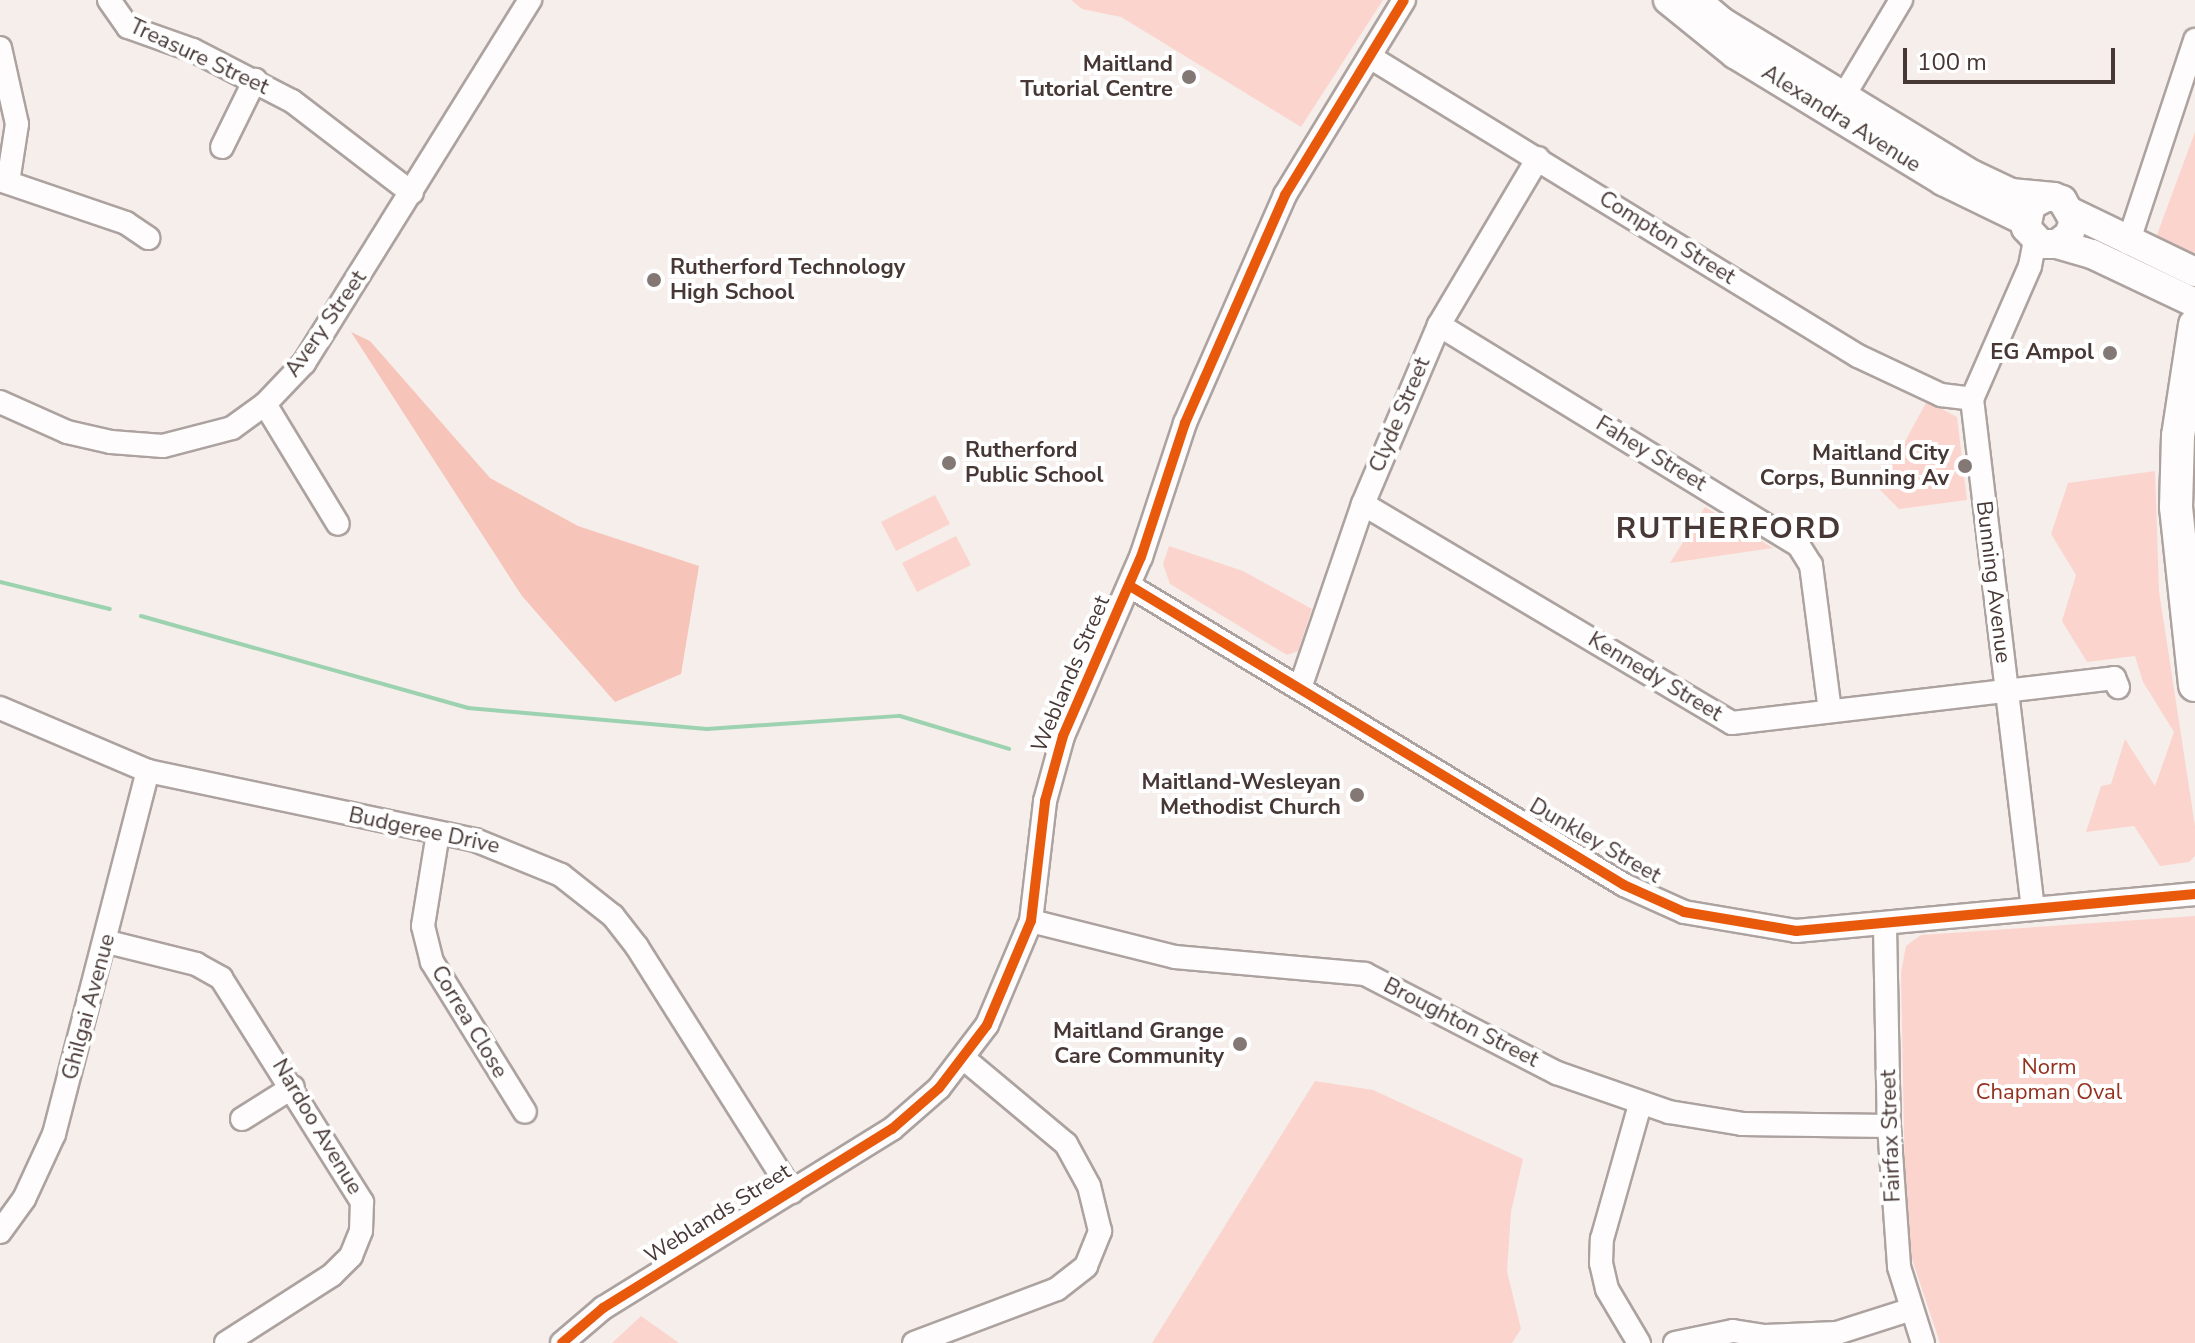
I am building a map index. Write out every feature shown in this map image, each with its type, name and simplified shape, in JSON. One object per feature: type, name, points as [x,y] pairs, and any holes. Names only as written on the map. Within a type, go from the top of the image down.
[{"type":"highway","points":[[2195,325],[2178,436],[2176,507],[2195,685]]},
{"type":"main road","name":"Alexandra Avenue","points":[[1668,0],[1735,54],[2011,193],[2046,197]]},
{"type":"main road","name":"Alexandra Avenue","points":[[1696,0],[1943,181],[2039,243],[2092,254],[2195,303]]},
{"type":"main road","points":[[2073,213],[2069,235],[2039,243],[2031,205],[2046,197],[2062,200],[2073,213],[2128,243],[2195,272]]},
{"type":"street","name":"Treasure Street","points":[[109,0],[128,27],[193,50],[255,80],[313,116],[412,193]]},
{"type":"street","name":"Avery Street","points":[[0,402],[67,432],[111,442],[163,446],[232,428],[265,404],[304,363],[530,0]]},
{"type":"street","name":"Weblands Street","points":[[562,1343],[603,1308],[892,1129],[963,1058],[1006,990],[1031,921],[1051,772],[1130,586],[1179,437],[1266,234],[1404,0]]},
{"type":"street","points":[[1838,104],[1901,0]]},
{"type":"street","points":[[2128,243],[2195,40]]},
{"type":"street","points":[[0,48],[17,124],[4,181],[126,223],[148,238]]},
{"type":"street","name":"Compton Street","points":[[1370,57],[1858,356],[1941,395],[1972,399]]},
{"type":"street","points":[[222,147],[255,80]]},
{"type":"street","name":"Clyde Street","points":[[1300,688],[1363,504],[1439,325],[1538,158]]},
{"type":"street","points":[[1972,399],[2039,243]]},
{"type":"street","name":"Fahey Street","points":[[1439,325],[1799,546],[1811,565],[1830,711]]},
{"type":"street","name":"Bunning Avenue","points":[[1972,399],[2033,909]]},
{"type":"street","points":[[265,404],[338,524]]},
{"type":"street","name":"Kennedy Street","points":[[1363,504],[1732,723],[2114,678],[2118,687]]},
{"type":"street","name":"Dunkley Street","points":[[1130,586],[1624,885],[1684,912],[1766,929],[1885,926],[2195,894]]},
{"type":"street","name":"Budgeree Drive","points":[[0,709],[148,771],[438,833],[535,861],[613,916],[792,1192]]},
{"type":"street","name":"Ghilgai Avenue","points":[[0,1232],[24,1199],[54,1134],[108,942],[148,771]]},
{"type":"street","name":"Correa Close","points":[[438,833],[423,926],[432,962],[525,1112]]},
{"type":"street","name":"Broughton Street","points":[[1031,921],[1175,957],[1249,968],[1365,974],[1557,1073],[1640,1105],[1742,1124],[1889,1126]]},
{"type":"street","name":"Fairfax Street","points":[[1885,926],[1889,1126],[1899,1267],[1909,1310],[1923,1343]]},
{"type":"street","name":"Nardoo Avenue","points":[[108,942],[196,964],[221,978],[293,1087],[362,1202],[361,1231],[351,1256],[332,1275],[226,1343]]},
{"type":"street","points":[[914,1343],[1057,1289],[1086,1266],[1100,1231],[1089,1186],[1066,1144],[963,1058]]},
{"type":"street","points":[[242,1119],[293,1087]]},
{"type":"street","points":[[1639,1343],[1607,1289],[1601,1263],[1602,1239],[1640,1105]]},
{"type":"street","points":[[1675,1343],[1733,1331],[1766,1340],[1837,1333],[1909,1310]]},
{"type":"green space","points":[[1071,0],[1383,0],[1301,127],[1121,17],[1082,9]]},
{"type":"green space","points":[[2195,132],[2195,252],[2194,253],[2155,240]]},
{"type":"green space","points":[[1927,401],[1957,417],[1967,500],[1899,509],[1879,489]]},
{"type":"green space","points":[[2155,471],[2159,591],[2195,826],[2195,856],[2189,862],[2160,866],[2134,826],[2086,832],[2101,786],[2111,784],[2125,739],[2155,786],[2174,732],[2143,682],[2135,656],[2087,662],[2062,621],[2076,575],[2051,534],[2068,483]]},
{"type":"green space","points":[[935,495],[950,524],[896,551],[881,522]]},
{"type":"green space","points":[[1705,507],[1773,548],[1670,563]]},
{"type":"green space","points":[[956,536],[971,565],[917,592],[902,563]]},
{"type":"green space","points":[[1169,546],[1243,571],[1312,609],[1298,651],[1287,655],[1170,584],[1163,564]]},
{"type":"green space","name":"Norm Chapman Oval","points":[[2195,916],[2195,1343],[1940,1343],[1912,1259],[1905,1186],[1901,973],[1906,946],[1921,935]]},
{"type":"green space","points":[[1315,1081],[1373,1090],[1523,1159],[1511,1212],[1507,1271],[1521,1329],[1512,1343],[1152,1343]]},
{"type":"green space","points":[[641,1316],[679,1343],[612,1343]]},
{"type":"shaded area","points":[[351,332],[370,341],[490,478],[578,526],[699,566],[681,674],[615,702],[522,596]]},
{"type":"waterway","points":[[0,582],[110,609]]},
{"type":"waterway","points":[[141,616],[468,708],[707,729],[900,716],[1009,749]]},
{"type":"cycle path","points":[[562,1343],[603,1308],[892,1129],[939,1088],[987,1025],[1031,921],[1045,801],[1063,736],[1141,557],[1185,423],[1285,195],[1404,0]]},
{"type":"cycle path","points":[[1130,586],[1624,885],[1684,912],[1796,931],[2195,894]]},
{"type":"place","name":"Maitland Tutorial Centre","points":[[1189,77]]},
{"type":"place","name":"Rutherford Technology High School","points":[[654,280]]},
{"type":"place","name":"EG Ampol","points":[[2110,353]]},
{"type":"place","name":"Rutherford Public School","points":[[949,463]]},
{"type":"place","name":"Maitland City Corps, Bunning Av","points":[[1965,466]]},
{"type":"place","name":"Maitland-Wesleyan Methodist Church","points":[[1357,795]]},
{"type":"place","name":"Maitland Grange Care Community","points":[[1240,1044]]},
{"type":"district","name":"RUTHERFORD","points":[[1729,529]]}]
